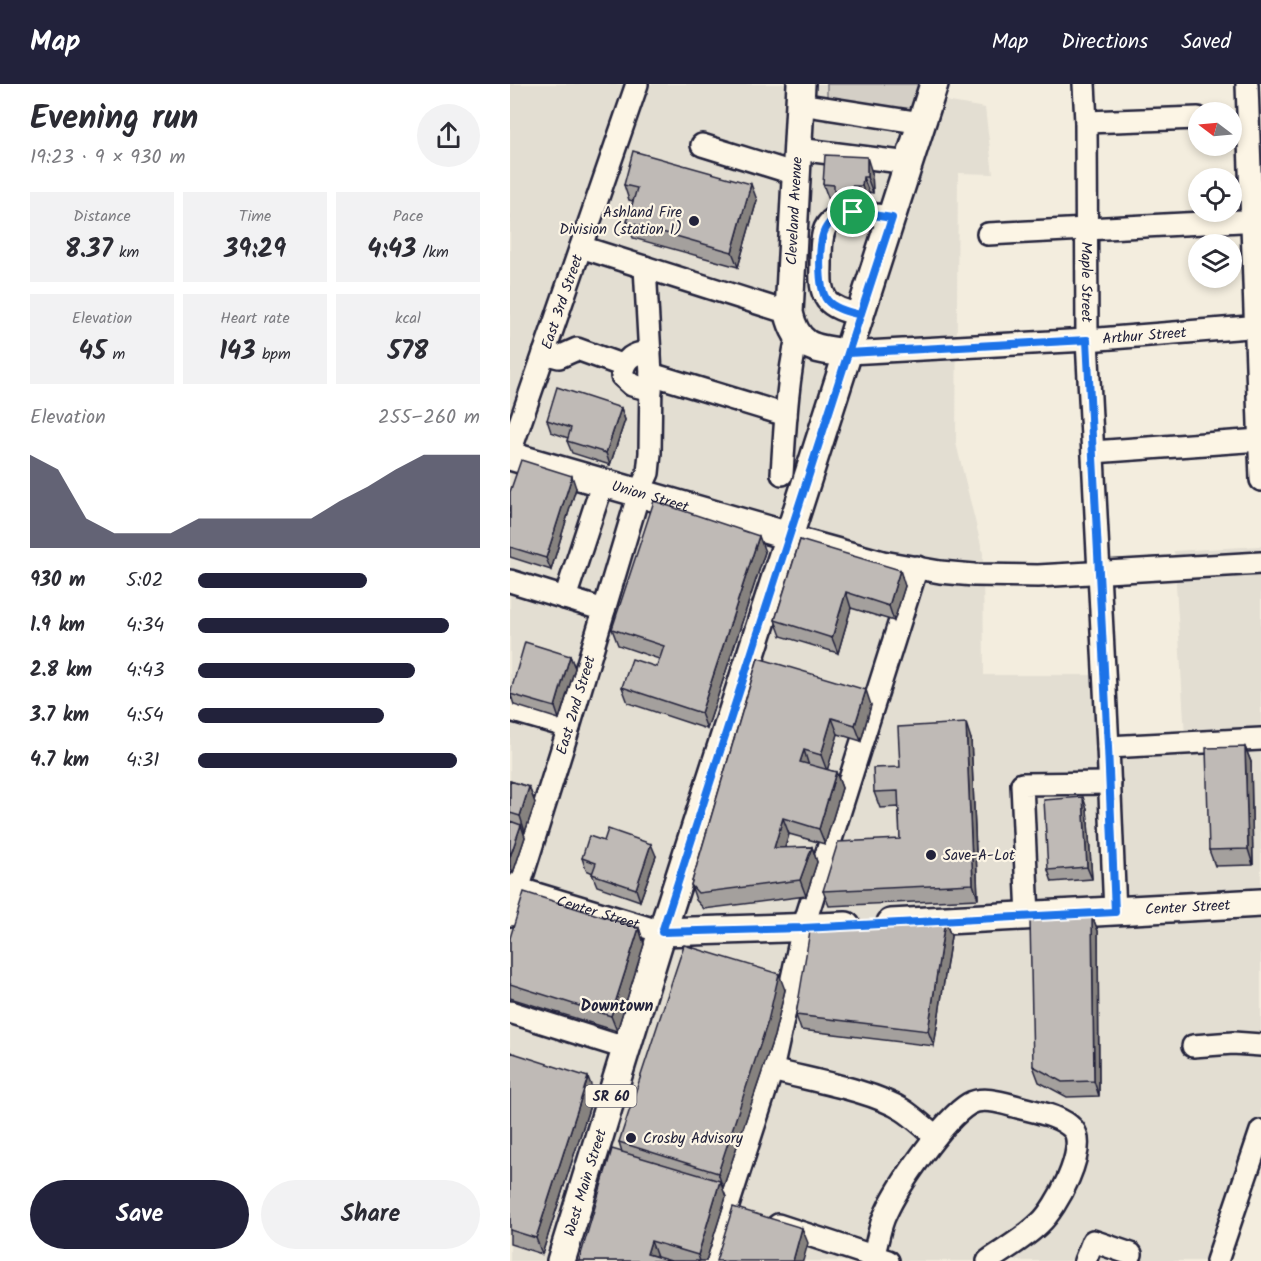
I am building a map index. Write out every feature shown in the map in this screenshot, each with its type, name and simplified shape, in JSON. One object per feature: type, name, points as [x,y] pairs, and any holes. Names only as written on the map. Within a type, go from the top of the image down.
[{"type":"main road","name":"West Main Street","points":[[561,1261],[625,1048],[934,84]]},
{"type":"main road","name":"Cleveland Avenue","points":[[793,324],[800,94]]},
{"type":"main road","points":[[793,324],[808,346],[848,353]]},
{"type":"main road","name":"Union Street","points":[[510,454],[789,536]]},
{"type":"main road","name":"Center Street","points":[[662,932],[803,928],[1261,903]]},
{"type":"street","name":"East 3rd Street","points":[[510,454],[637,84]]},
{"type":"street","name":"Maple Street","points":[[1084,84],[1087,340],[1115,912]]},
{"type":"street","points":[[1247,84],[1247,116],[1256,220],[1261,480]]},
{"type":"street","points":[[800,94],[922,123]]},
{"type":"street","points":[[1086,122],[1188,118]]},
{"type":"street","points":[[702,145],[797,161],[909,163]]},
{"type":"street","points":[[860,315],[827,301],[822,291],[822,238],[825,229],[838,216],[853,212],[892,218]]},
{"type":"street","points":[[988,234],[1256,220]]},
{"type":"street","points":[[581,247],[645,267],[793,324]]},
{"type":"street","name":"East 2nd Street","points":[[510,915],[514,887],[569,727],[639,493],[648,473],[651,382],[645,267]]},
{"type":"street","name":"Cleveland Avenue","points":[[782,474],[793,324]]},
{"type":"street","name":"Arthur Street","points":[[848,353],[1087,340],[1258,327]]},
{"type":"street","points":[[544,353],[559,357],[577,349],[624,366]]},
{"type":"street","points":[[650,351],[635,353],[624,366],[622,376],[625,381],[651,382],[786,415]]},
{"type":"street","points":[[1093,452],[1260,440]]},
{"type":"street","points":[[565,598],[603,482]]},
{"type":"street","points":[[789,536],[874,559],[974,575],[1038,576],[1261,562]]},
{"type":"street","points":[[710,1261],[772,1070],[803,928],[917,567]]},
{"type":"street","points":[[510,581],[604,610]]},
{"type":"street","points":[[510,710],[569,727]]},
{"type":"street","points":[[1108,747],[1261,739]]},
{"type":"street","points":[[1028,916],[1022,784],[1110,783]]},
{"type":"street","name":"Center Street","points":[[514,887],[662,932]]},
{"type":"street","points":[[510,1012],[625,1048]]},
{"type":"street","points":[[1193,1046],[1233,1043],[1261,1045]]},
{"type":"street","points":[[772,1070],[865,1094],[889,1103],[903,1110],[936,1136]]},
{"type":"street","points":[[728,1209],[878,1259],[885,1214],[936,1136],[968,1105],[984,1100],[1010,1105],[1065,1123],[1074,1130],[1078,1141],[1067,1180],[1057,1200],[1041,1223],[988,1261]]},
{"type":"street","points":[[1217,1261],[1255,1170],[1261,1131]]},
{"type":"street","points":[[1085,1261],[1093,1240],[1131,1254]]},
{"type":"shaded area","points":[[510,84],[950,84],[945,101],[985,108],[993,174],[958,173],[956,443],[983,553],[984,675],[1114,675],[1115,739],[1185,737],[1174,551],[1261,546],[1261,1168],[1252,1166],[1220,1261],[510,1261]]},
{"type":"shaded area","points":[[827,84],[919,84],[910,112],[827,101]]},
{"type":"building","name":"Ashland Fire Division (station 1)","points":[[633,151],[751,184],[732,252],[627,222],[637,188],[624,185]]},
{"type":"building","points":[[825,155],[867,157],[867,177],[863,177],[862,186],[852,186],[851,191],[843,194],[843,191],[834,191],[834,185],[823,184]]},
{"type":"building","points":[[557,387],[621,408],[606,453],[567,441],[571,428],[547,420]]},
{"type":"building","points":[[521,460],[572,476],[546,558],[510,547],[510,492]]},
{"type":"building","points":[[654,501],[759,536],[701,713],[622,687],[632,659],[657,667],[664,646],[612,629]]},
{"type":"building","points":[[800,540],[900,570],[889,606],[846,592],[832,638],[775,620]]},
{"type":"building","points":[[525,642],[570,656],[555,707],[510,694]]},
{"type":"building","points":[[758,658],[866,690],[855,725],[832,718],[821,755],[804,750],[800,762],[836,772],[819,829],[783,818],[774,848],[812,847],[800,880],[698,893],[691,885]]},
{"type":"building","points":[[966,723],[973,884],[823,891],[838,842],[900,839],[898,791],[874,792],[873,768],[900,767],[898,727]]},
{"type":"building","points":[[1245,747],[1248,849],[1209,850],[1206,748]]},
{"type":"building","points":[[510,781],[529,787],[520,816],[510,813]]},
{"type":"building","points":[[1083,797],[1087,867],[1048,870],[1044,800]]},
{"type":"building","points":[[510,821],[521,825],[510,857]]},
{"type":"building","points":[[608,829],[651,844],[636,889],[592,874],[596,863],[582,858],[589,836],[604,841]]},
{"type":"building","points":[[524,892],[639,928],[611,1016],[510,984],[510,938]]},
{"type":"building","points":[[1092,916],[1094,1081],[1062,1082],[1033,1066],[1030,920]]},
{"type":"building","points":[[945,921],[928,1031],[796,1015],[811,925]]},
{"type":"building","points":[[684,945],[779,974],[768,1021],[718,1173],[619,1142]]},
{"type":"building","points":[[510,1052],[588,1077],[536,1238],[510,1230]]},
{"type":"building","points":[[612,1149],[720,1181],[698,1255],[651,1241],[647,1254],[671,1261],[579,1261]]},
{"type":"building","points":[[733,1207],[802,1228],[793,1261],[716,1261]]},
{"type":"place","name":"Ashland Fire Division (station 1)","points":[[694,221]]},
{"type":"place","name":"Save-A-Lot","points":[[931,855]]},
{"type":"place","name":"Crosby Advisory","points":[[631,1138]]},
{"type":"district","name":"Downtown","points":[[617,1005]]},
{"type":"route","points":[[853,212],[832,220],[822,238],[822,291],[827,301],[860,315],[848,353],[1087,340],[1115,912],[803,928],[662,932],[860,315],[892,218],[853,212]]}]
